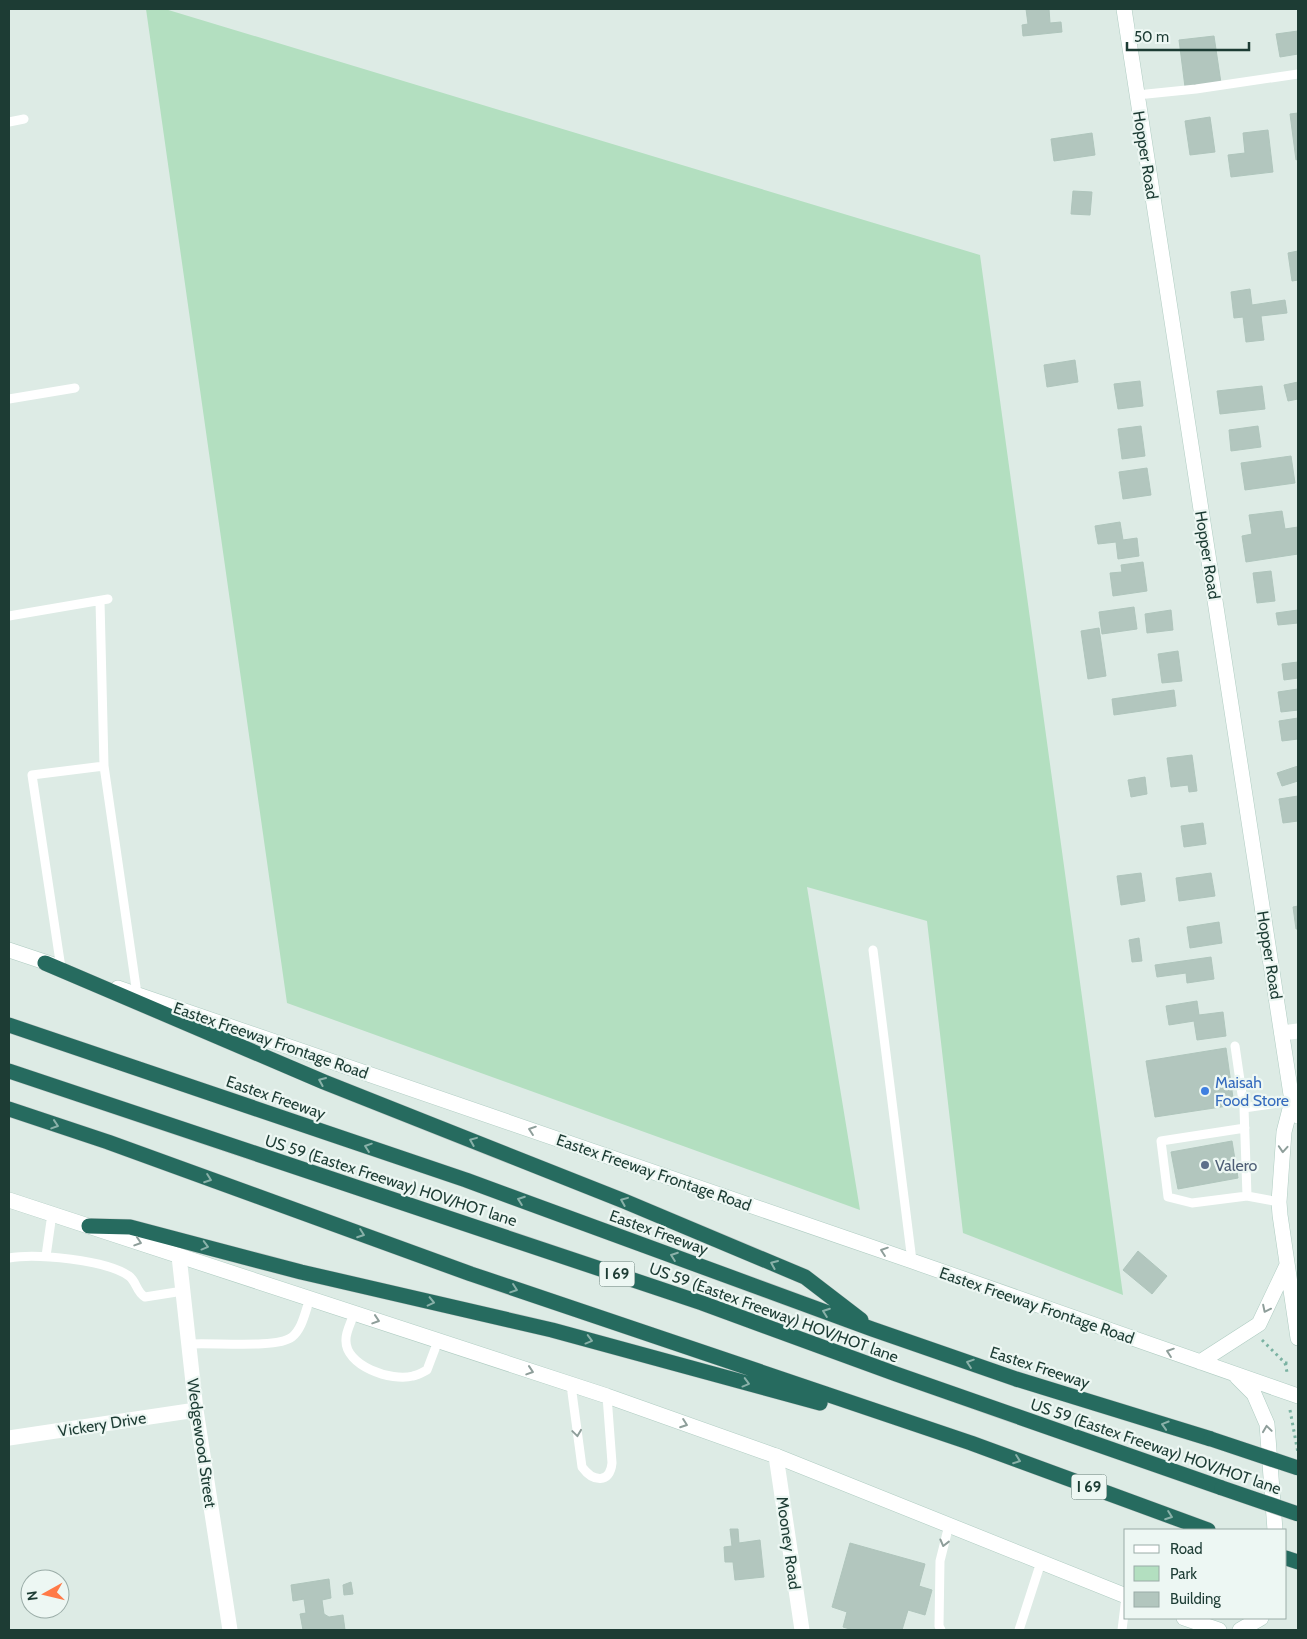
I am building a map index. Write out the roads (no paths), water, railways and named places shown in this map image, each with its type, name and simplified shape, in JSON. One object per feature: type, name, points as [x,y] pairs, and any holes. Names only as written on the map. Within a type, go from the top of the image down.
[{"type":"highway","points":[[45,963],[324,1082],[624,1202],[805,1277],[872,1329]]},
{"type":"highway","name":"Eastex Freeway","points":[[9,1025],[466,1180],[872,1329],[1016,1379],[1298,1468]]},
{"type":"highway","name":"US 59 (Eastex Freeway) HOV/HOT lane","points":[[9,1071],[702,1303],[896,1374],[1298,1514]]},
{"type":"highway","name":"I 69","points":[[9,1109],[108,1142],[471,1274],[971,1443],[1205,1529]]},
{"type":"highway","points":[[89,1226],[130,1227],[301,1272],[552,1330],[971,1443]]},
{"type":"main road","name":"Hopper Road","points":[[1124,9],[1292,1101],[1298,1116]]},
{"type":"main road","name":"Eastex Freeway Frontage Road","points":[[9,950],[912,1260],[1233,1374],[1294,1400]]},
{"type":"main road","points":[[1282,1033],[1298,1031]]},
{"type":"main road","name":"Hopper Road","points":[[1292,1101],[1284,1132],[1279,1202],[1298,1338]]},
{"type":"main road","points":[[9,1200],[607,1396],[776,1456],[1124,1596]]},
{"type":"main road","name":"Wedgewood Street","points":[[179,1256],[196,1410],[230,1630]]},
{"type":"main road","points":[[1200,1362],[1259,1324],[1287,1265]]},
{"type":"main road","points":[[1233,1374],[1254,1394],[1267,1424],[1275,1529]]},
{"type":"main road","name":"Vickery Drive","points":[[9,1438],[196,1410]]},
{"type":"main road","name":"Mooney Road","points":[[776,1456],[802,1630]]},
{"type":"main road","points":[[1187,1619],[1219,1630]]},
{"type":"main road","points":[[1240,1630],[1258,1619]]},
{"type":"lane","points":[[1137,95],[1196,89],[1298,74]]},
{"type":"lane","points":[[9,122],[24,119]]},
{"type":"lane","points":[[9,399],[75,388]]},
{"type":"lane","points":[[9,616],[104,600],[104,766],[137,994]]},
{"type":"lane","points":[[61,968],[32,775],[104,766]]},
{"type":"lane","points":[[873,950],[912,1260]]},
{"type":"lane","points":[[1235,1046],[1244,1108],[1247,1196]]},
{"type":"lane","points":[[1244,1108],[1292,1101]]},
{"type":"lane","points":[[1245,1128],[1161,1141],[1168,1197],[1192,1204],[1247,1196],[1279,1202]]},
{"type":"lane","points":[[46,1256],[52,1214]]},
{"type":"lane","points":[[9,1258],[46,1256],[120,1271],[131,1277],[138,1292],[145,1297],[183,1291]]},
{"type":"lane","points":[[189,1344],[270,1344],[291,1338],[301,1325],[310,1298]]},
{"type":"lane","points":[[354,1313],[346,1339],[350,1355],[364,1366],[389,1377],[413,1376],[427,1370],[438,1341]]},
{"type":"lane","points":[[570,1385],[582,1467],[587,1474],[595,1478],[606,1477],[611,1472],[607,1396]]},
{"type":"lane","points":[[941,1630],[939,1626],[940,1562],[949,1525]]},
{"type":"lane","points":[[1019,1630],[1041,1562]]},
{"type":"lane","points":[[1122,1630],[1124,1614]]},
{"type":"place","name":"Maisah Food Store","points":[[1205,1091]]},
{"type":"place","name":"Valero","points":[[1205,1165]]}]
